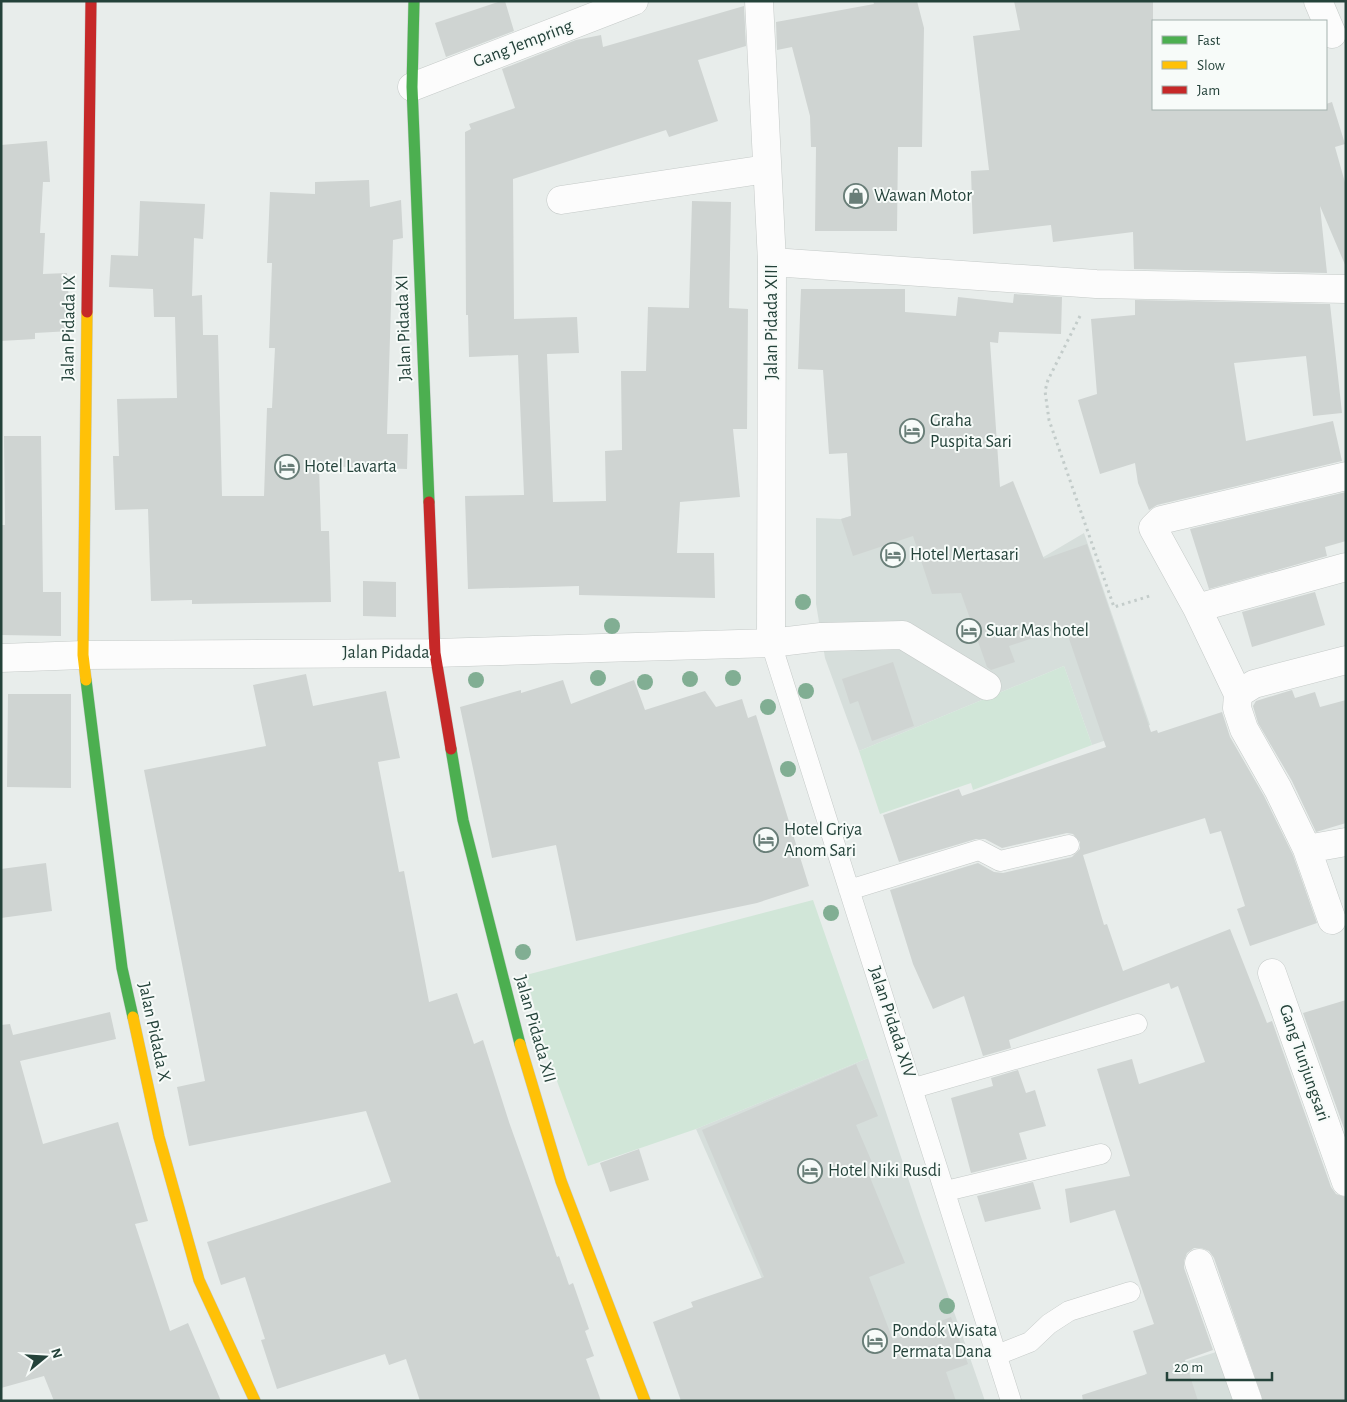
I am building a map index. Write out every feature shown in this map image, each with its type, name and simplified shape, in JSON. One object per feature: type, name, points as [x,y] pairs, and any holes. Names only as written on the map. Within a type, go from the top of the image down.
[{"type":"street","name":"Jalan Pidada IX","points":[[83,655],[91,1]]},
{"type":"street","name":"Jalan Pidada XI","points":[[414,1],[412,87],[435,653]]},
{"type":"street","name":"Gang Jempring","points":[[412,87],[634,1]]},
{"type":"street","name":"Jalan Pidada XIII","points":[[759,1],[772,262],[771,643]]},
{"type":"street","points":[[1318,1],[1326,20]]},
{"type":"street","points":[[1327,22],[1332,34]]},
{"type":"street","points":[[561,200],[767,169]]},
{"type":"street","points":[[772,262],[1096,284],[1346,289]]},
{"type":"street","points":[[1332,920],[1307,849],[1278,789],[1244,729],[1237,708],[1238,694],[1191,597],[1153,528],[1157,522],[1346,476]]},
{"type":"street","points":[[1191,597],[1346,567]]},
{"type":"street","name":"Jalan Pidada","points":[[1,658],[83,655],[435,653],[771,643],[821,637],[903,635],[987,686]]},
{"type":"street","name":"Jalan Pidada XII","points":[[435,653],[463,820],[516,1030],[561,1181],[645,1401]]},
{"type":"street","name":"Jalan Pidada X","points":[[83,655],[122,968],[160,1137],[199,1280],[255,1401]]},
{"type":"street","points":[[1238,694],[1254,684],[1346,660]]},
{"type":"street","points":[[1307,849],[1346,842]]},
{"type":"street","name":"Gang Tunjungsari","points":[[1272,973],[1346,1182]]},
{"type":"street","points":[[1199,1263],[1248,1401]]},
{"type":"lane","name":"Jalan Pidada XIV","points":[[771,643],[1012,1401]]},
{"type":"lane","points":[[849,890],[979,850],[1000,861],[1069,845]]},
{"type":"lane","points":[[914,1088],[1137,1024]]},
{"type":"lane","points":[[946,1191],[1101,1154]]},
{"type":"lane","points":[[997,1355],[1030,1342],[1049,1324],[1068,1311],[1130,1292]]},
{"type":"path","points":[[1096,284],[1052,371],[1045,391],[1046,405],[1056,441],[1114,607],[1191,597]]},
{"type":"shaded area","name":"Suar Mas hotel","points":[[913,495],[986,591],[1084,533],[1150,725],[1092,745],[1064,666],[859,751],[825,658],[816,604],[816,518],[841,519]]},
{"type":"shaded area","points":[[868,1058],[985,1401],[807,1401],[763,1281],[696,1129]]},
{"type":"shaded area","points":[[1226,1349],[1243,1401],[1154,1401],[1145,1374]]},
{"type":"green space","points":[[1064,666],[1092,745],[973,790],[971,783],[880,814],[859,751]]},
{"type":"green space","points":[[813,900],[868,1058],[696,1129],[588,1166],[546,1051],[526,975]]},
{"type":"building","points":[[505,1],[514,31],[446,57],[435,23]]},
{"type":"building","points":[[873,1],[917,1],[924,28],[922,147],[898,147],[897,231],[815,231],[816,147],[811,147],[810,116],[792,47],[777,50],[776,22],[874,4]]},
{"type":"building","points":[[1014,1],[1153,1],[1152,110],[1327,110],[1327,104],[1332,102],[1345,144],[1335,147],[1346,186],[1346,267],[1320,206],[1327,273],[1134,269],[1133,232],[1053,242],[1051,225],[973,234],[971,171],[989,170],[973,36],[1020,30]]},
{"type":"building","points":[[744,6],[746,46],[698,60],[718,121],[669,137],[666,130],[513,179],[514,319],[577,317],[579,353],[547,354],[553,502],[606,501],[605,451],[622,450],[621,371],[646,371],[648,307],[689,308],[692,201],[731,202],[729,308],[748,309],[747,429],[733,429],[740,497],[680,502],[677,553],[714,553],[715,598],[579,595],[579,586],[468,589],[465,496],[524,495],[518,355],[469,357],[468,315],[466,315],[465,132],[471,129],[469,124],[515,108],[502,69],[576,40],[601,35],[603,47]]},
{"type":"building","points":[[47,141],[50,182],[43,182],[40,233],[45,233],[43,274],[67,273],[71,331],[35,333],[35,339],[1,341],[1,145]]},
{"type":"building","points":[[369,180],[370,207],[401,200],[403,238],[393,240],[387,434],[408,434],[407,469],[319,466],[321,531],[329,531],[331,602],[192,604],[192,600],[151,601],[148,509],[115,510],[113,456],[119,456],[117,399],[177,398],[175,317],[154,317],[153,289],[109,287],[111,255],[138,256],[140,201],[205,204],[203,239],[194,238],[192,296],[202,295],[203,335],[218,335],[222,496],[264,496],[267,408],[272,408],[275,348],[269,348],[272,263],[267,263],[270,192],[315,194],[315,182]]},
{"type":"building","points":[[801,289],[905,289],[905,312],[956,316],[958,297],[1013,303],[1014,294],[1062,297],[1061,334],[999,332],[998,343],[990,342],[1000,487],[1013,481],[1044,559],[1087,544],[1151,732],[1157,730],[1158,733],[1222,712],[1230,737],[1264,796],[1293,855],[1317,923],[1250,946],[1237,909],[1245,906],[1221,831],[1210,834],[1205,818],[1083,855],[1104,925],[1107,924],[1123,971],[1230,929],[1267,1023],[1272,1021],[1331,1187],[1336,1194],[1346,1197],[1346,1401],[1263,1401],[1214,1258],[1209,1251],[1194,1248],[1187,1253],[1184,1268],[1213,1350],[1185,1360],[1198,1401],[1083,1401],[1082,1395],[1147,1374],[1133,1331],[1154,1324],[1115,1210],[1070,1223],[1065,1189],[1130,1176],[1097,1069],[1132,1059],[1139,1084],[1205,1062],[1178,986],[1171,989],[1169,983],[1009,1040],[1011,1048],[983,1056],[964,996],[933,1009],[913,964],[890,890],[978,863],[994,872],[1003,873],[1072,857],[1080,849],[1080,842],[1073,834],[1067,833],[1002,848],[985,839],[976,839],[899,862],[883,815],[959,789],[962,796],[1106,747],[1065,627],[1009,646],[1015,662],[991,670],[987,667],[961,593],[932,594],[913,536],[853,556],[841,519],[851,516],[847,453],[829,454],[823,370],[798,369]]},
{"type":"building","points":[[1135,300],[1330,304],[1342,413],[1313,416],[1306,356],[1234,363],[1246,441],[1333,421],[1342,461],[1157,505],[1149,510],[1138,483],[1135,463],[1100,474],[1078,400],[1097,394],[1091,319],[1135,315]]},
{"type":"building","points":[[4,436],[41,436],[43,592],[61,592],[61,636],[1,635],[1,525],[5,525]]},
{"type":"building","points":[[1346,492],[1346,541],[1325,547],[1327,556],[1209,589],[1190,529]]},
{"type":"building","points":[[363,581],[396,582],[396,617],[363,616]]},
{"type":"building","points":[[1315,592],[1325,625],[1252,647],[1242,612]]},
{"type":"building","points":[[893,662],[914,726],[872,741],[858,701],[850,704],[842,679]]},
{"type":"building","points":[[306,674],[313,706],[386,691],[400,758],[378,762],[399,872],[404,871],[429,1002],[457,993],[474,1044],[483,1040],[509,1122],[557,1257],[559,1256],[569,1285],[573,1283],[589,1329],[585,1331],[594,1356],[586,1359],[601,1401],[420,1401],[406,1359],[389,1365],[385,1354],[277,1389],[261,1340],[265,1339],[245,1277],[221,1285],[207,1242],[391,1182],[366,1111],[189,1146],[177,1087],[205,1081],[144,770],[266,746],[253,685]]},
{"type":"building","points":[[563,680],[571,704],[634,680],[645,710],[705,691],[716,707],[742,699],[748,718],[756,715],[809,886],[757,903],[576,941],[556,845],[492,858],[460,707],[521,690],[521,693]]},
{"type":"building","points":[[1292,690],[1295,698],[1315,692],[1320,707],[1346,700],[1346,823],[1316,832],[1292,781],[1258,723],[1253,706],[1256,701]]},
{"type":"building","points":[[8,694],[71,694],[71,788],[7,787]]},
{"type":"building","points":[[46,863],[52,911],[1,918],[1,869]]},
{"type":"building","points":[[1346,1000],[1346,1134],[1303,1013]]},
{"type":"building","points":[[110,1012],[116,1039],[20,1061],[43,1144],[118,1122],[148,1221],[135,1224],[170,1331],[188,1323],[221,1401],[54,1401],[44,1376],[1,1388],[1,1025],[10,1024],[13,1035]]},
{"type":"building","points":[[856,1064],[878,1116],[856,1125],[874,1167],[867,1170],[905,1263],[869,1277],[893,1340],[951,1317],[968,1364],[946,1372],[956,1401],[681,1401],[653,1322],[693,1307],[691,1302],[764,1277],[702,1130]]},
{"type":"building","points":[[1018,1070],[1026,1093],[1035,1090],[1046,1126],[1019,1133],[1027,1159],[971,1173],[951,1098],[993,1086],[991,1078]]},
{"type":"building","points":[[639,1149],[649,1180],[610,1192],[600,1163]]},
{"type":"building","points":[[1033,1182],[1041,1209],[985,1222],[977,1196]]},
{"type":"traffic: fast","points":[[414,1],[412,87],[429,502]]},
{"type":"traffic: fast","points":[[86,680],[122,968],[133,1017]]},
{"type":"traffic: fast","points":[[451,749],[463,820],[520,1044]]},
{"type":"traffic: slow","points":[[86,680],[83,655],[87,312]]},
{"type":"traffic: slow","points":[[133,1017],[159,1137],[199,1280],[255,1401]]},
{"type":"traffic: slow","points":[[520,1044],[561,1181],[645,1401]]},
{"type":"traffic: jam","points":[[87,312],[91,1]]},
{"type":"traffic: jam","points":[[429,502],[435,653],[451,749]]},
{"type":"place","name":"Wawan Motor","points":[[856,196]]},
{"type":"place","name":"Graha Puspita Sari","points":[[912,431]]},
{"type":"place","name":"Hotel Lavarta","points":[[287,467]]},
{"type":"place","name":"Hotel Mertasari","points":[[893,555]]},
{"type":"place","name":"Suar Mas hotel","points":[[969,631]]},
{"type":"place","name":"Hotel Griya Anom Sari","points":[[766,840]]},
{"type":"place","name":"Hotel Niki Rusdi","points":[[810,1171]]},
{"type":"place","name":"Pondok Wisata Permata Dana","points":[[875,1341]]}]
